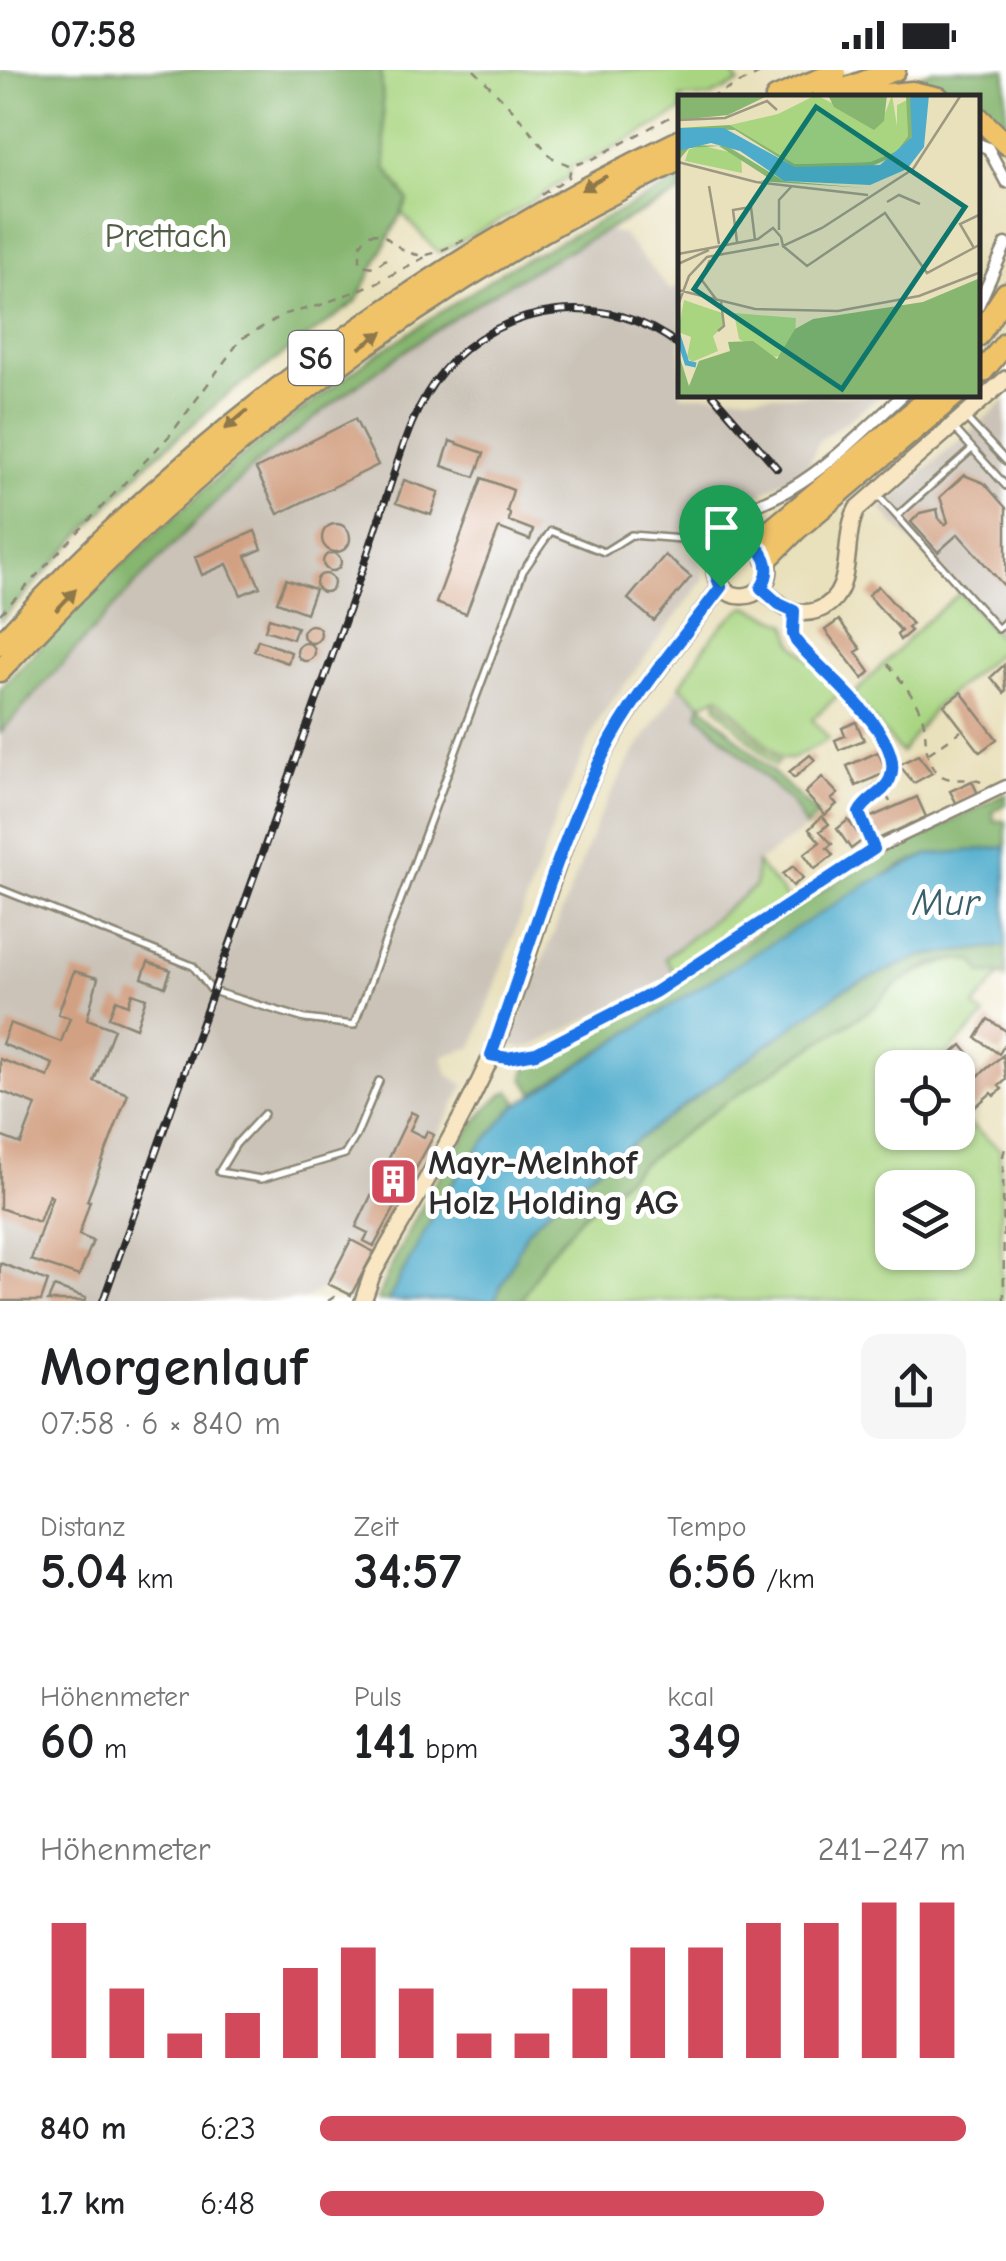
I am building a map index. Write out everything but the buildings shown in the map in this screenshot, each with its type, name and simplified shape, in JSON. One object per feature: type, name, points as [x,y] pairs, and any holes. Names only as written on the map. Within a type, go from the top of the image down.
[{"type":"highway","points":[[788,95],[895,70]]},
{"type":"highway","points":[[834,84],[926,95]]},
{"type":"highway","points":[[981,120],[1006,144]]},
{"type":"highway","name":"S6","points":[[0,644],[59,580],[141,502],[254,404],[364,322],[477,249],[600,179],[678,141]]},
{"type":"highway","name":"S6","points":[[0,672],[75,590],[154,514],[265,419],[375,336],[485,265],[580,210],[678,161]]},
{"type":"highway","points":[[981,331],[1006,293]]},
{"type":"highway","points":[[981,364],[1006,321]]},
{"type":"highway","points":[[981,365],[1006,343]]},
{"type":"highway","points":[[981,366],[1006,354]]},
{"type":"highway","points":[[751,544],[770,531],[903,406]]},
{"type":"highway","points":[[767,559],[797,529],[956,412]]},
{"type":"main road","points":[[981,397],[1004,384]]},
{"type":"main road","points":[[761,588],[794,611],[818,610],[837,595],[845,572],[853,517],[874,491],[956,412],[980,398]]},
{"type":"main road","points":[[732,544],[751,544],[767,559],[769,569],[761,588],[740,596],[721,587],[715,569],[723,550],[732,544]]},
{"type":"main road","points":[[364,1301],[372,1275],[491,1055],[557,867],[602,757],[628,712],[721,587]]},
{"type":"street","points":[[981,145],[988,148],[1006,182]]},
{"type":"street","points":[[981,299],[1006,244]]},
{"type":"street","points":[[698,543],[708,530],[741,510],[790,489],[903,406]]},
{"type":"street","points":[[686,540],[723,550]]},
{"type":"street","points":[[874,849],[859,813],[865,802],[890,780],[892,761],[884,740]]},
{"type":"street","points":[[491,1055],[507,1058],[536,1053],[655,992],[874,849],[1006,786]]},
{"type":"lane","points":[[956,412],[972,448],[1006,486]]},
{"type":"lane","points":[[956,412],[1006,462]]},
{"type":"lane","points":[[897,516],[972,448]]},
{"type":"lane","points":[[874,491],[998,628],[1006,621]]},
{"type":"lane","points":[[0,889],[193,966],[212,991],[305,1019],[354,1025],[523,570],[551,531],[604,552],[631,535],[686,540]]},
{"type":"lane","points":[[794,611],[796,641],[865,713],[884,740]]},
{"type":"lane","points":[[264,1114],[236,1144],[219,1172],[261,1179],[345,1154],[379,1081]]},
{"type":"path","points":[[474,70],[515,112],[550,157],[571,166],[593,160],[678,113]]},
{"type":"path","points":[[716,95],[766,70]]},
{"type":"path","points":[[539,196],[569,177],[571,166]]},
{"type":"path","points":[[386,259],[374,267],[360,264],[360,246],[367,234],[381,233],[405,254],[427,256]]},
{"type":"path","points":[[0,614],[171,434],[241,339],[285,314],[318,306],[376,283],[473,236]]},
{"type":"path","points":[[888,664],[920,710],[930,762],[942,777],[976,779],[984,782],[991,793]]},
{"type":"path","points":[[928,754],[961,731]]},
{"type":"path","points":[[1004,1301],[1006,1144]]},
{"type":"path","points":[[328,1301],[334,1297],[341,1300]]},
{"type":"shaded area","points":[[602,230],[622,234],[671,291],[678,285],[678,398],[878,398],[818,442],[810,464],[694,530],[685,539],[683,547],[700,562],[704,579],[599,719],[560,808],[473,1047],[443,1056],[448,1075],[465,1085],[349,1299],[327,1287],[302,1301],[0,1301],[0,733],[99,621],[243,475],[371,373],[513,281]]},
{"type":"shaded area","points":[[1006,400],[1006,645],[881,509]]},
{"type":"shaded area","points":[[680,686],[701,704],[699,715],[792,803],[806,828],[757,863],[755,886],[666,958],[676,975],[535,1045],[523,1048],[510,1044],[600,815],[630,759]]},
{"type":"green space","name":"Prettach","points":[[0,70],[381,70],[386,168],[408,200],[356,302],[227,395],[149,462],[0,621]]},
{"type":"green space","points":[[381,70],[731,70],[739,83],[714,95],[678,95],[678,113],[593,159],[571,166],[569,177],[510,215],[438,253],[402,213],[408,200],[386,168]]},
{"type":"green space","points":[[934,70],[1006,70],[1006,127],[981,108],[981,95],[902,81]]},
{"type":"green space","points":[[678,182],[678,195],[536,268],[444,325],[266,455],[148,571],[0,733],[0,689],[99,585],[238,459],[368,360],[508,268]]},
{"type":"green space","points":[[960,593],[1006,646],[936,706],[901,753],[853,695],[923,624]]},
{"type":"green space","points":[[747,606],[787,624],[793,643],[842,692],[812,719],[829,739],[792,759],[781,759],[719,696],[701,704],[680,686],[717,631]]},
{"type":"green space","points":[[717,700],[779,762],[775,766],[716,706]]},
{"type":"green space","points":[[701,704],[818,815],[806,828],[792,803],[698,714]]},
{"type":"green space","points":[[1006,794],[1006,804],[993,812],[994,821],[1006,821],[1006,847],[927,855],[902,865],[534,1093],[524,1079],[528,1064],[657,998],[840,879]]},
{"type":"green space","points":[[757,863],[789,900],[676,975],[665,958],[755,886]]},
{"type":"green space","points":[[1006,946],[1006,974],[982,974],[975,962],[962,959],[934,964],[906,977],[875,1006],[726,1102],[643,1163],[582,1216],[544,1260],[521,1301],[494,1301],[528,1230],[568,1190],[844,989],[921,956]]},
{"type":"green space","points":[[965,958],[1006,974],[1006,979],[1000,975],[974,1007],[985,1016],[951,1050],[875,1050],[875,1150],[975,1150],[975,1129],[1000,1149],[1002,1301],[521,1301],[544,1260],[582,1216],[643,1163],[726,1102],[875,1007],[893,987],[927,969]]},
{"type":"green space","points":[[510,1091],[519,1104],[466,1163],[445,1194],[388,1301],[377,1301],[398,1252],[454,1152],[494,1102]]},
{"type":"water","name":"Mur","points":[[1006,847],[1006,946],[921,956],[844,989],[568,1190],[528,1230],[494,1301],[388,1301],[445,1194],[513,1108],[869,883],[927,855]]},
{"type":"railway","points":[[103,1301],[402,450],[432,385],[467,347],[495,330],[525,317],[557,311],[622,316],[678,345]]},
{"type":"railway","points":[[716,398],[777,468]]},
{"type":"place","name":"Mayr-Melnhof Holz Holding AG","points":[[393,1182]]},
{"type":"route","points":[[742,542],[761,550],[769,569],[761,588],[794,611],[796,641],[865,713],[884,740],[892,761],[890,780],[865,802],[859,813],[874,849],[655,992],[536,1053],[507,1058],[491,1055],[557,867],[602,757],[628,712],[721,587],[715,569],[723,550],[742,542]]}]
